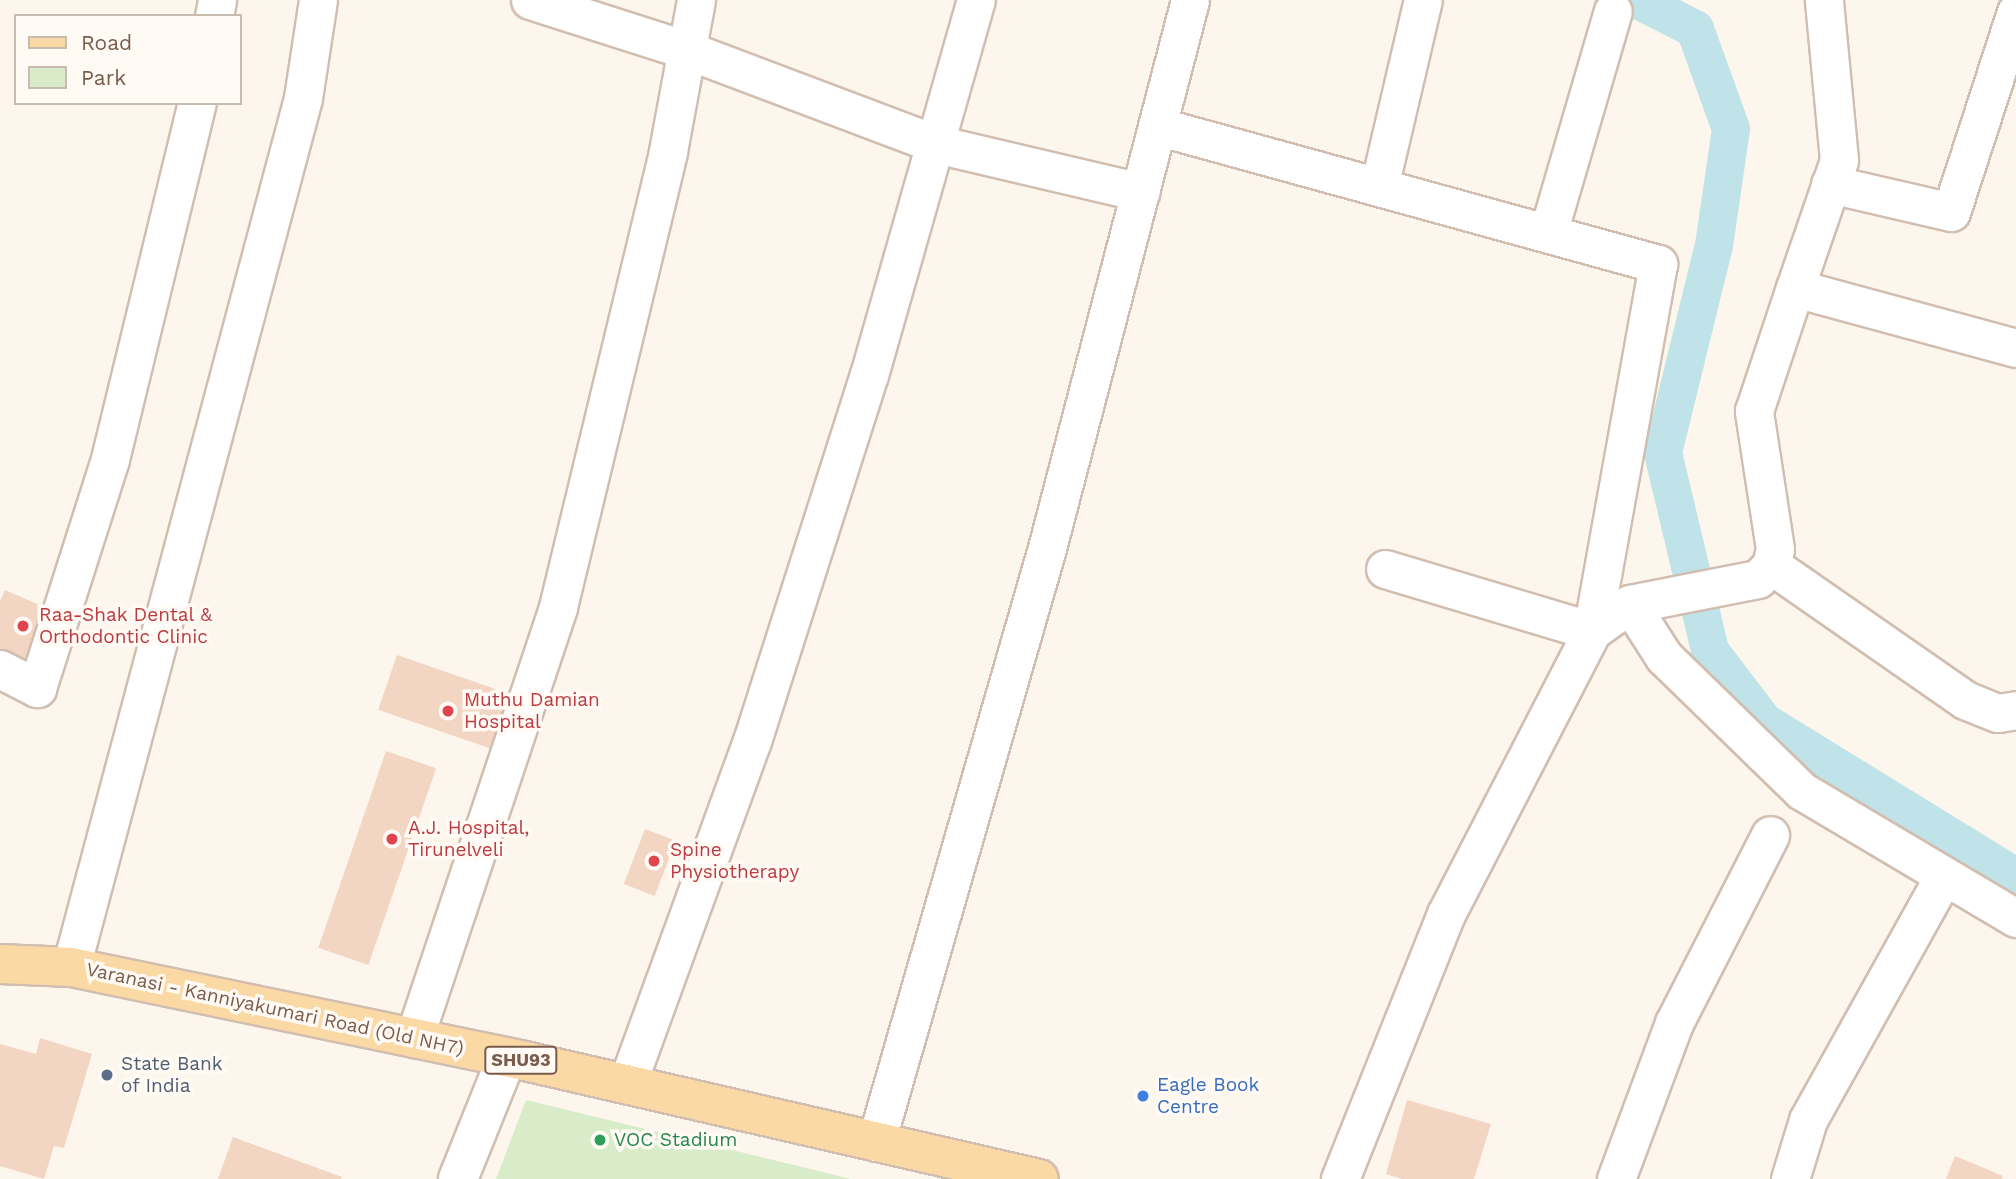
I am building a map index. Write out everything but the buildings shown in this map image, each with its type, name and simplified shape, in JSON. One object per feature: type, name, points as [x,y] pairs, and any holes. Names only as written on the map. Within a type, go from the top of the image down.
[{"type":"main road","name":"Varanasi - Kanniyakumari Road (Old NH7)","points":[[0,964],[71,967],[507,1057],[1039,1179]]},
{"type":"street","points":[[71,967],[303,98],[317,0]]},
{"type":"street","points":[[530,0],[687,50],[936,144],[1140,192]]},
{"type":"street","points":[[414,1038],[558,607],[668,151],[696,0]]},
{"type":"street","points":[[627,1084],[752,741],[865,388],[976,0]]},
{"type":"street","points":[[876,1142],[1047,548],[1190,0]]},
{"type":"street","points":[[1379,187],[1423,0]]},
{"type":"street","points":[[1764,572],[1775,549],[1754,411],[1839,160],[1824,0]]},
{"type":"street","points":[[1548,233],[1613,11]]},
{"type":"street","points":[[1830,184],[1951,212],[2016,12]]},
{"type":"street","points":[[0,670],[37,688],[110,459],[197,105]]},
{"type":"street","points":[[1157,126],[1658,264],[1592,631],[1446,914],[1340,1179]]},
{"type":"street","points":[[1795,288],[2016,348]]},
{"type":"street","points":[[1385,569],[1592,631]]},
{"type":"street","points":[[1592,631],[1630,604],[1764,572],[1965,700],[1998,713],[2016,710]]},
{"type":"street","points":[[1630,604],[1664,657],[1802,790],[2016,918]]},
{"type":"street","points":[[1616,1179],[1675,1023],[1770,835]]},
{"type":"street","points":[[1790,1179],[1808,1120],[1936,890]]},
{"type":"street","points":[[458,1179],[507,1057]]},
{"type":"green space","name":"VOC Stadium","points":[[526,1100],[851,1179],[496,1179]]},
{"type":"waterway","points":[[1638,0],[1695,29],[1731,129],[1714,245],[1663,453],[1710,651],[1764,722],[2016,877]]},
{"type":"place","name":"Raa-Shak Dental & Orthodontic Clinic","points":[[23,626]]},
{"type":"place","name":"Muthu Damian Hospital","points":[[448,711]]},
{"type":"place","name":"A.J. Hospital, Tirunelveli","points":[[392,839]]},
{"type":"place","name":"Spine Physiotherapy","points":[[654,861]]},
{"type":"place","name":"State Bank of India","points":[[107,1075]]},
{"type":"place","name":"Eagle Book Centre","points":[[1143,1096]]},
{"type":"place","name":"VOC Stadium","points":[[600,1140]]}]
